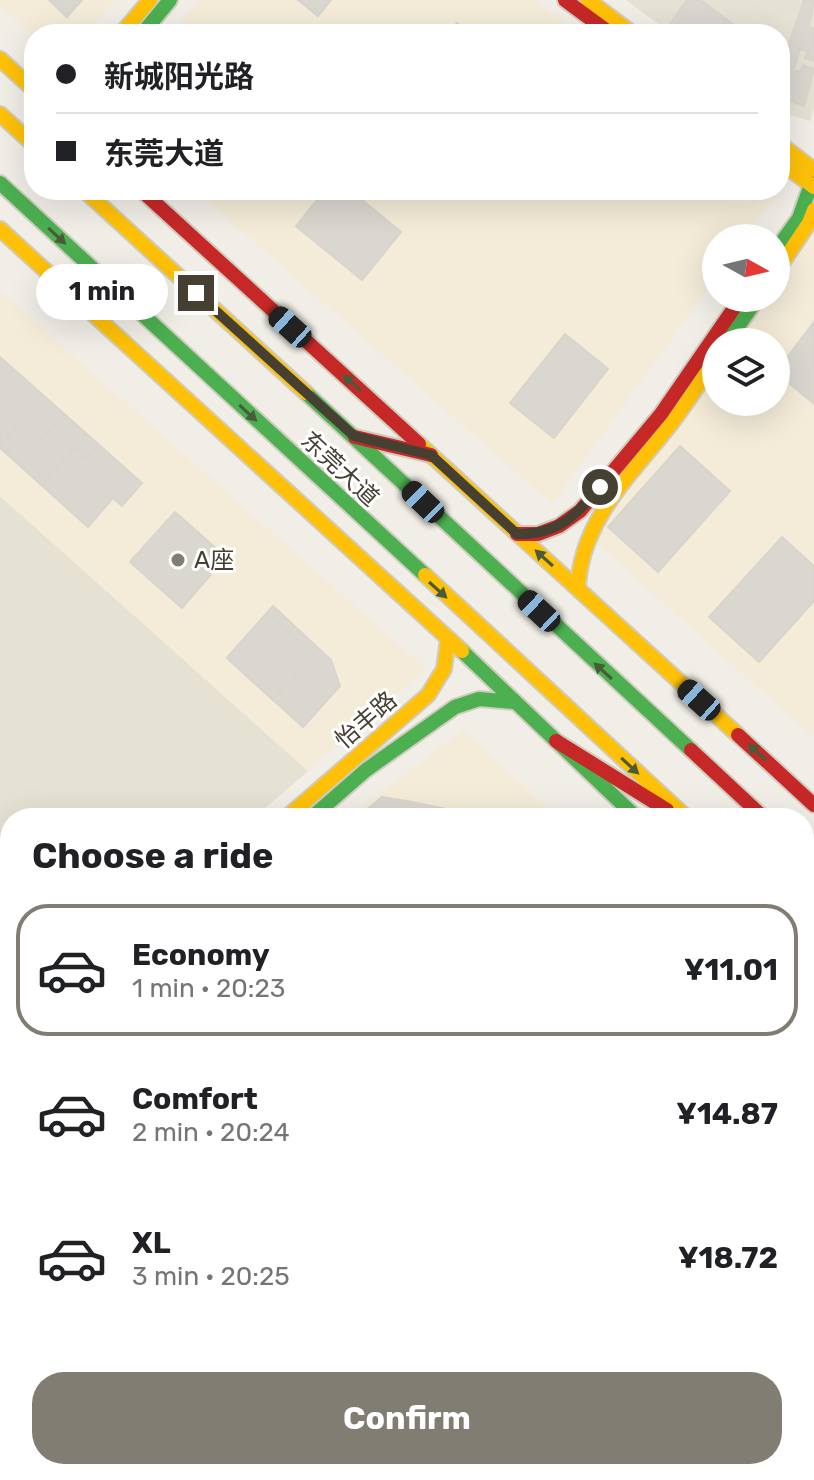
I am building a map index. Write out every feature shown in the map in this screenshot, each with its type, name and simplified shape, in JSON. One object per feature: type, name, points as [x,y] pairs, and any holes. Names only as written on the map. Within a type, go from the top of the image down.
[{"type":"main road","points":[[130,24],[150,0]]},
{"type":"main road","points":[[150,24],[170,0]]},
{"type":"main road","points":[[565,0],[597,24]]},
{"type":"main road","points":[[588,0],[620,24]]},
{"type":"main road","points":[[0,59],[24,81]]},
{"type":"main road","points":[[17,75],[24,77]]},
{"type":"main road","points":[[0,114],[24,136]]},
{"type":"main road","points":[[790,155],[813,180]]},
{"type":"main road","points":[[790,167],[813,180]]},
{"type":"main road","points":[[790,231],[799,218],[813,180]]},
{"type":"main road","name":"东莞大道","points":[[0,183],[676,808]]},
{"type":"main road","name":"东莞大道","points":[[95,200],[354,436],[585,655],[753,808]]},
{"type":"main road","points":[[152,200],[814,805]]},
{"type":"main road","points":[[790,251],[814,210]]},
{"type":"main road","points":[[0,229],[448,639],[626,808]]},
{"type":"main road","points":[[517,534],[538,534],[559,526],[580,511],[661,414],[731,312]]},
{"type":"main road","points":[[578,589],[576,575],[579,560],[601,510],[671,424],[702,379]]},
{"type":"main road","points":[[354,436],[431,455]]},
{"type":"main road","name":"怡丰路","points":[[298,808],[428,695],[446,664],[448,639]]},
{"type":"main road","name":"怡丰路","points":[[322,808],[366,770],[455,707],[479,699],[517,703]]},
{"type":"main road","points":[[556,741],[664,808]]},
{"type":"shaded area","points":[[0,0],[115,0],[94,24],[24,24],[24,28],[0,7]]},
{"type":"shaded area","points":[[198,0],[535,0],[567,24],[180,24]]},
{"type":"shaded area","points":[[626,0],[814,0],[814,108],[810,121],[790,115],[790,24],[658,24]]},
{"type":"shaded area","points":[[206,200],[773,200],[755,224],[702,224],[702,297],[552,504]]},
{"type":"shaded area","points":[[814,234],[814,738],[594,541],[702,391],[702,416],[790,416],[790,328],[747,328],[758,312],[790,312],[790,267]]},
{"type":"shaded area","points":[[0,291],[426,669],[308,771],[0,496]]},
{"type":"shaded area","points":[[0,496],[308,771],[265,808],[0,808]]},
{"type":"shaded area","points":[[463,730],[548,808],[361,808]]},
{"type":"building","points":[[49,0],[82,0],[67,17]]},
{"type":"building","points":[[298,0],[331,0],[318,16]]},
{"type":"building","points":[[687,0],[700,0],[726,19],[722,24],[670,24]]},
{"type":"building","points":[[804,0],[814,0],[811,16],[800,12]]},
{"type":"building","points":[[800,12],[811,16],[808,27],[814,29],[814,61],[805,58],[808,51],[800,49],[797,59],[790,57],[790,41]]},
{"type":"building","points":[[790,57],[797,59],[793,70],[800,72],[803,65],[814,69],[804,106],[791,101],[793,94],[790,93]]},
{"type":"building","points":[[317,200],[362,200],[401,232],[362,280],[296,226]]},
{"type":"building","points":[[814,322],[813,403],[790,384],[790,354]]},
{"type":"building","points":[[565,334],[608,369],[554,438],[510,403]]},
{"type":"building","points":[[0,357],[142,483],[122,506],[113,498],[88,527],[0,448]]},
{"type":"building","points":[[64,414],[98,444],[86,458],[74,448],[42,485],[0,445],[16,427],[36,445]]},
{"type":"building","points":[[680,446],[730,491],[658,572],[608,527]]},
{"type":"building","name":"A座","points":[[175,512],[226,557],[182,608],[130,562]]},
{"type":"building","points":[[782,537],[814,566],[814,601],[759,662],[709,617]]},
{"type":"building","points":[[273,606],[331,660],[340,686],[303,727],[227,658]]},
{"type":"building","points":[[267,613],[314,655],[273,700],[227,658]]},
{"type":"building","points":[[382,797],[440,808],[369,808]]},
{"type":"building","points":[[406,801],[440,808],[405,808]]},
{"type":"traffic: fast","points":[[150,24],[170,0]]},
{"type":"traffic: fast","points":[[790,231],[799,218],[814,176]]},
{"type":"traffic: fast","points":[[0,183],[425,575]]},
{"type":"traffic: fast","points":[[737,328],[748,312]]},
{"type":"traffic: fast","points":[[306,393],[691,750]]},
{"type":"traffic: fast","points":[[462,651],[627,808]]},
{"type":"traffic: fast","points":[[322,808],[366,770],[455,707],[479,699],[514,702]]},
{"type":"traffic: slow","points":[[130,24],[150,0]]},
{"type":"traffic: slow","points":[[588,0],[620,24]]},
{"type":"traffic: slow","points":[[0,59],[24,81]]},
{"type":"traffic: slow","points":[[0,114],[24,136]]},
{"type":"traffic: slow","points":[[790,152],[814,170]]},
{"type":"traffic: slow","points":[[790,169],[814,187]]},
{"type":"traffic: slow","points":[[95,200],[306,393]]},
{"type":"traffic: slow","points":[[790,251],[814,210]]},
{"type":"traffic: slow","points":[[0,229],[462,651]]},
{"type":"traffic: slow","points":[[578,589],[581,564],[598,520],[702,379]]},
{"type":"traffic: slow","points":[[419,444],[738,735]]},
{"type":"traffic: slow","points":[[425,575],[676,808]]},
{"type":"traffic: slow","points":[[298,808],[428,695],[444,669],[448,639]]},
{"type":"traffic: jam","points":[[565,0],[597,24]]},
{"type":"traffic: jam","points":[[152,200],[419,444]]},
{"type":"traffic: jam","points":[[517,534],[538,534],[559,526],[580,511],[661,414],[731,312]]},
{"type":"traffic: jam","points":[[355,437],[431,455]]},
{"type":"traffic: jam","points":[[738,735],[814,805]]},
{"type":"traffic: jam","points":[[556,741],[664,808]]},
{"type":"traffic: jam","points":[[691,750],[753,808]]},
{"type":"place","name":"A座","points":[[178,560]]},
{"type":"route","points":[[196,293],[354,436],[431,455],[517,534],[538,534],[559,526],[580,511],[600,487]]}]
